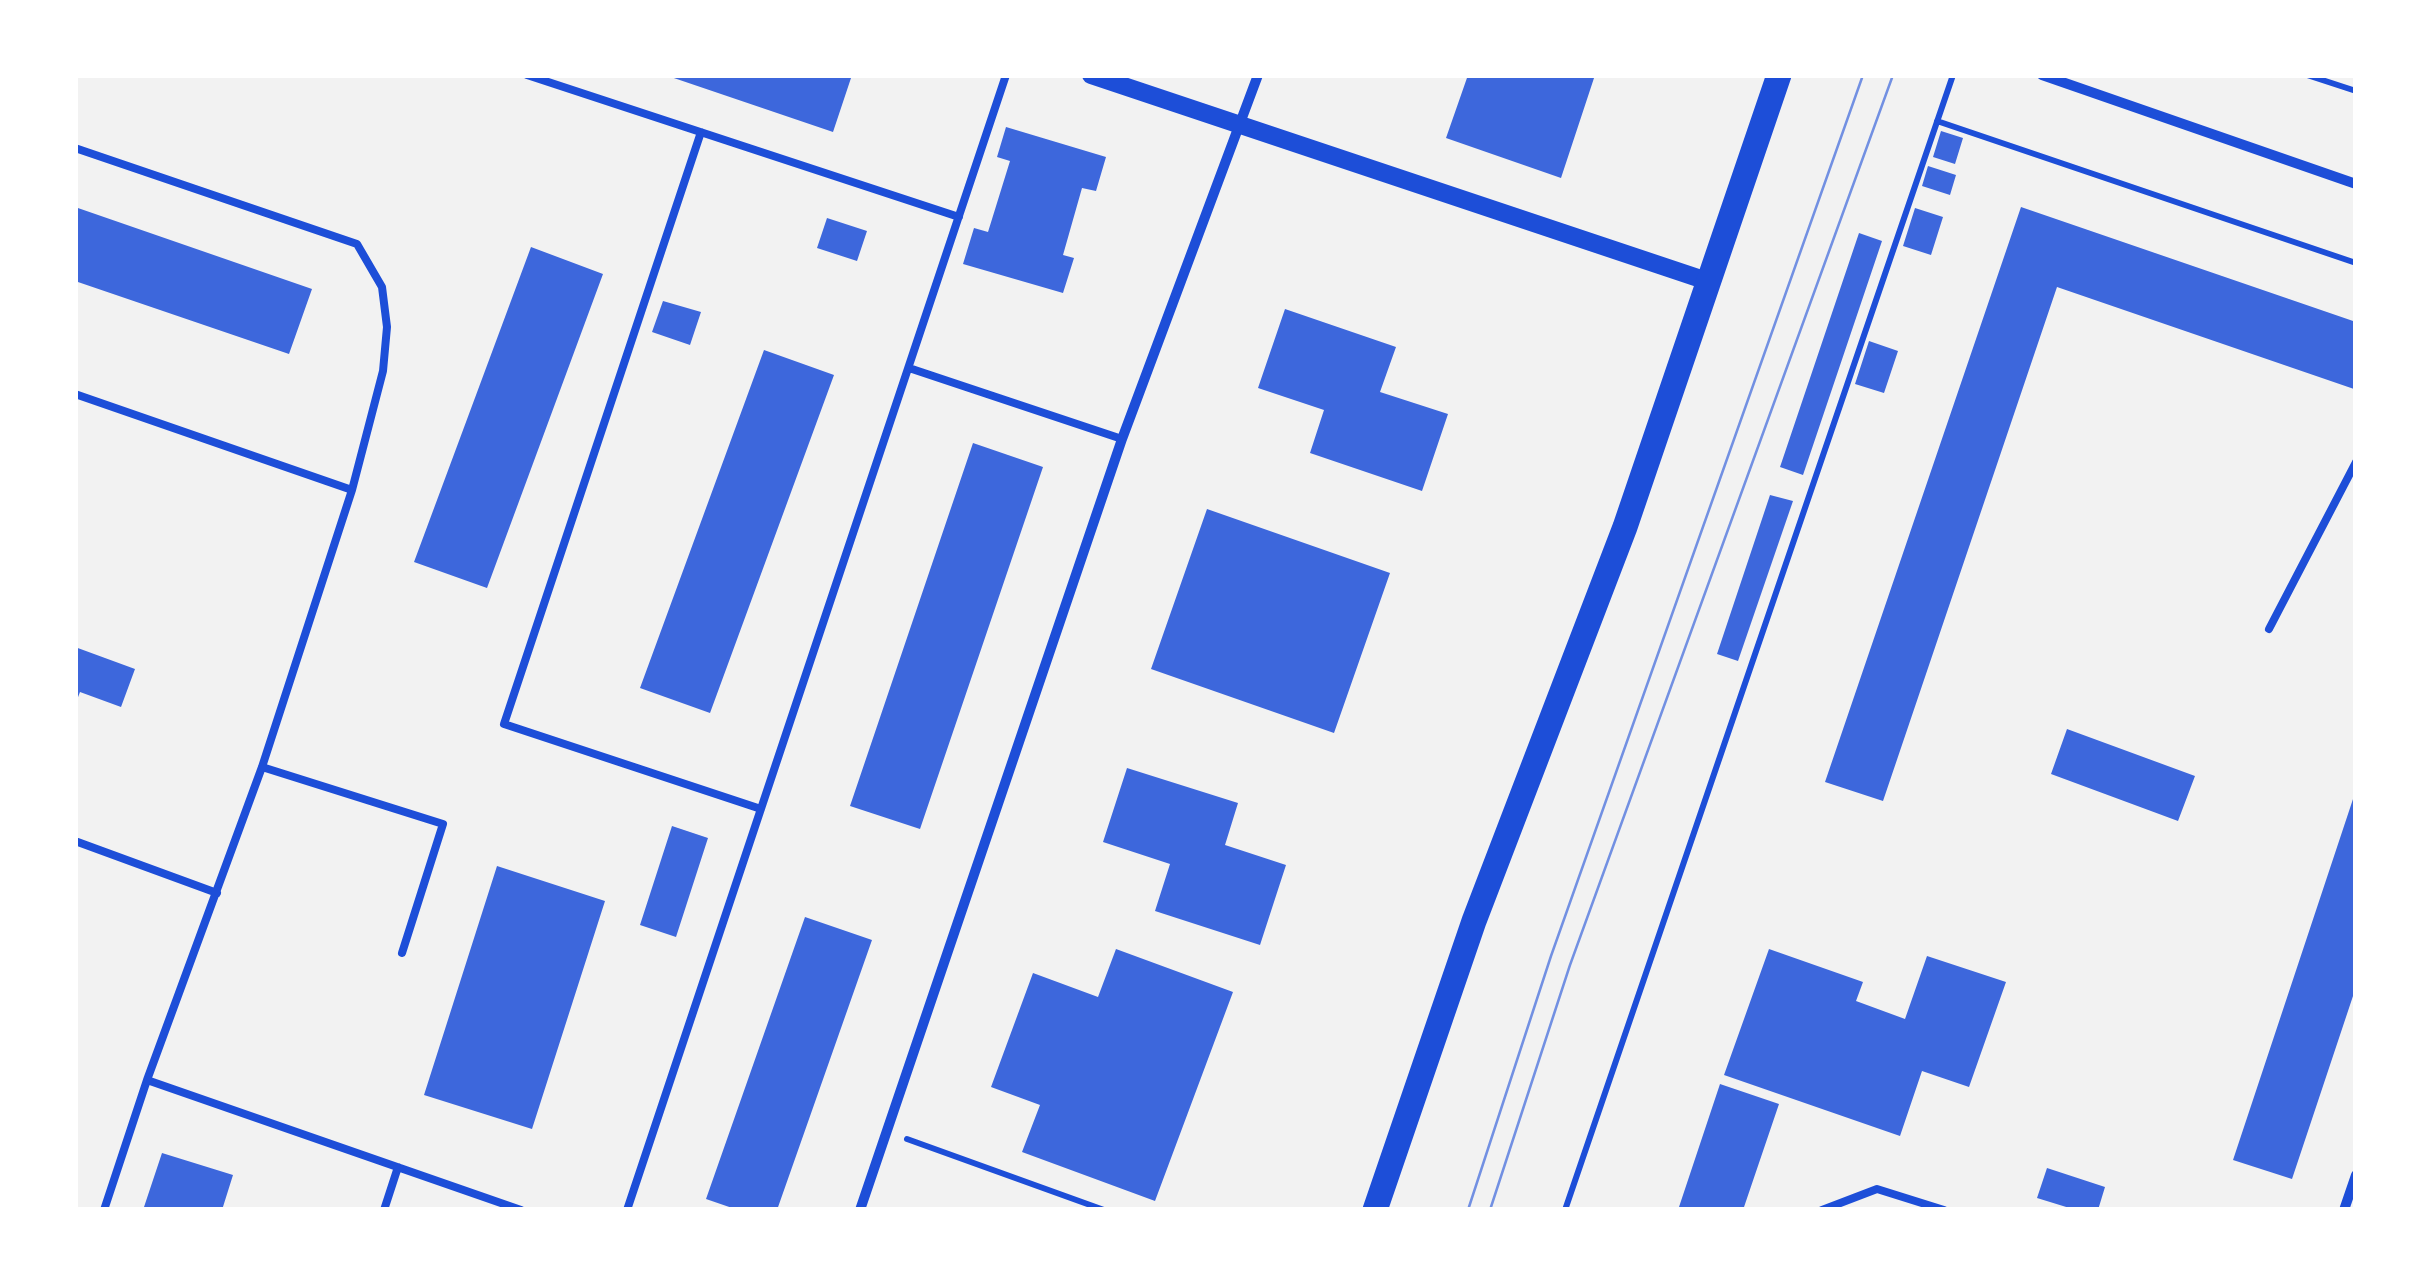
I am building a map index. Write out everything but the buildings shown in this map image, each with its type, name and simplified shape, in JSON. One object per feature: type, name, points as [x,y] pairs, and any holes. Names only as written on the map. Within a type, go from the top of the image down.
[{"type":"main road","points":[[1375,1210],[1474,921],[1625,526],[1779,75]]},
{"type":"street","points":[[1092,75],[1710,282]]},
{"type":"street","points":[[860,1210],[1122,439],[1258,75]]},
{"type":"street","points":[[2042,75],[2356,184]]},
{"type":"street","points":[[2344,1210],[2356,1174]]},
{"type":"lane","points":[[527,75],[959,217]]},
{"type":"lane","points":[[628,1210],[1006,75]]},
{"type":"lane","points":[[701,132],[504,724],[761,810]]},
{"type":"lane","points":[[75,148],[356,244],[382,287],[387,326],[382,370],[352,490],[262,767],[147,1080],[104,1210]]},
{"type":"lane","points":[[909,368],[1122,439]]},
{"type":"lane","points":[[75,394],[352,490]]},
{"type":"lane","points":[[2269,629],[2356,462]]},
{"type":"lane","points":[[262,767],[444,824],[402,953]]},
{"type":"lane","points":[[75,842],[216,893]]},
{"type":"lane","points":[[147,1080],[520,1210]]},
{"type":"lane","points":[[384,1210],[398,1167]]},
{"type":"lane","points":[[1822,1210],[1877,1190],[1944,1210]]},
{"type":"path","points":[[1565,1210],[1953,75]]},
{"type":"path","points":[[2307,75],[2356,92]]},
{"type":"path","points":[[1938,121],[2356,263]]},
{"type":"path","points":[[886,1132],[1104,1210]]},
{"type":"tram line","points":[[1468,1210],[1551,956],[1863,75]]},
{"type":"tram line","points":[[1490,1210],[1570,965],[1893,75]]}]
